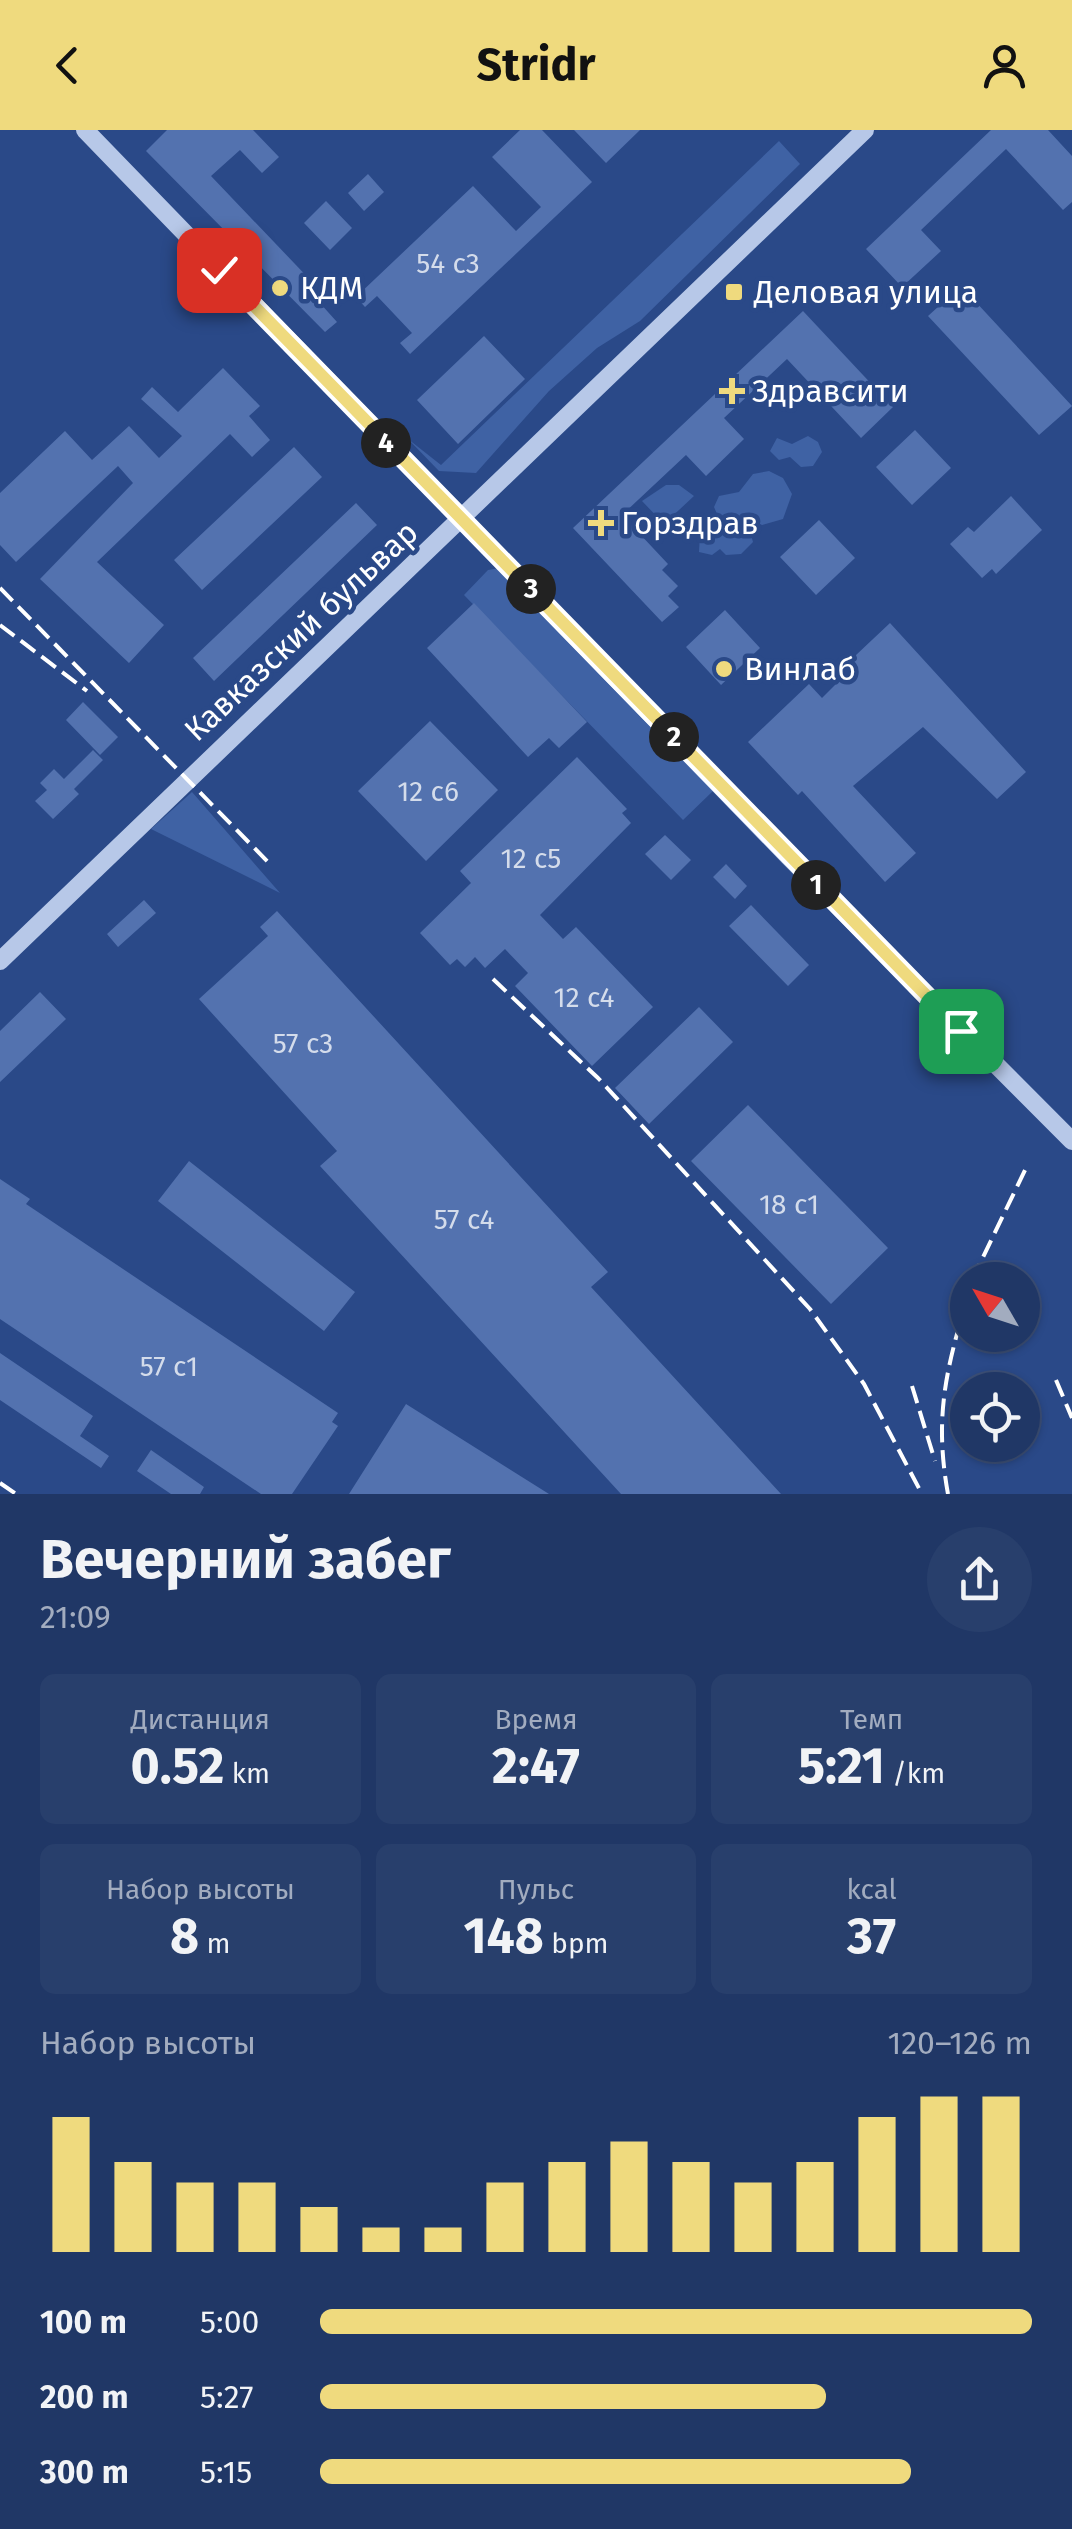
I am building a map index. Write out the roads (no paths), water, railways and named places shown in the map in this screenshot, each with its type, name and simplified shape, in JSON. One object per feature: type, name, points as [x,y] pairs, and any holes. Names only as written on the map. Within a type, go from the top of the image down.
[{"type":"street","points":[[86,130],[1072,1142]]},
{"type":"street","name":"Кавказский бульвар","points":[[0,961],[863,132]]},
{"type":"railway","points":[[0,588],[268,862]]},
{"type":"railway","points":[[0,625],[87,691]]},
{"type":"railway","points":[[493,979],[598,1078],[810,1309],[864,1384],[922,1494]]},
{"type":"railway","points":[[981,1262],[1027,1166]]},
{"type":"railway","points":[[948,1494],[942,1417],[953,1352]]},
{"type":"railway","points":[[1056,1380],[1072,1418]]},
{"type":"railway","points":[[912,1386],[935,1461]]},
{"type":"railway","points":[[0,1483],[16,1494]]},
{"type":"place","name":"КДМ","points":[[280,288]]},
{"type":"place","name":"Деловая улица","points":[[734,292]]},
{"type":"place","name":"Здравсити","points":[[732,391]]},
{"type":"place","name":"Горздрав","points":[[601,523]]},
{"type":"place","name":"Винлаб","points":[[724,669]]}]
